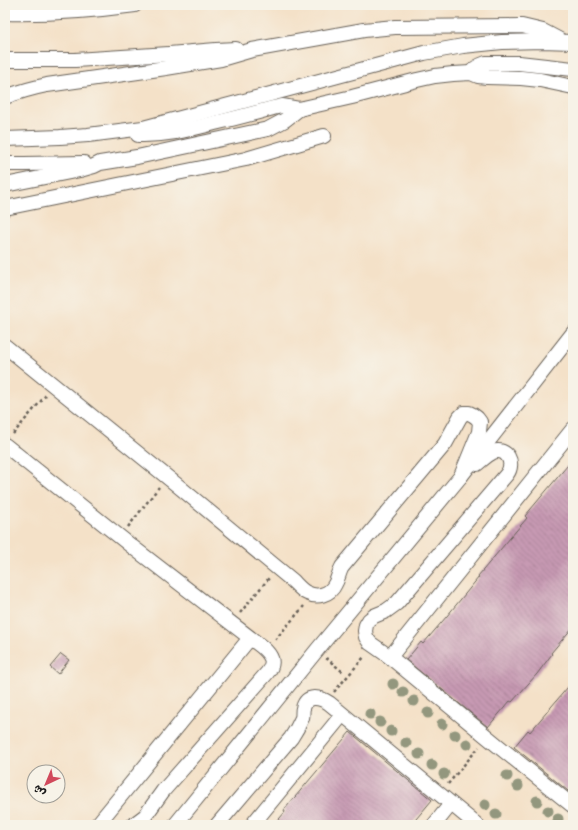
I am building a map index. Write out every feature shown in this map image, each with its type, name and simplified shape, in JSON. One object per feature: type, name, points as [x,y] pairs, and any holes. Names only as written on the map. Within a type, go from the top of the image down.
[{"type":"street","points":[[5,13],[67,12],[135,5]]},
{"type":"street","points":[[5,98],[20,92],[47,85],[216,60],[252,50],[364,30],[395,27],[522,26],[543,31],[567,42]]},
{"type":"street","points":[[5,139],[67,137],[143,128],[444,49],[482,43],[542,41],[567,42]]},
{"type":"street","points":[[5,60],[75,60],[216,50],[252,50]]},
{"type":"street","points":[[471,73],[482,64],[519,63],[573,69]]},
{"type":"street","points":[[115,132],[144,135],[184,131],[282,106],[299,109],[434,76],[453,74],[471,73],[478,76],[487,77],[540,80],[573,87]]},
{"type":"street","points":[[5,185],[268,129],[285,120],[299,109]]},
{"type":"street","points":[[5,208],[246,159],[324,136]]},
{"type":"street","points":[[5,164],[87,162],[100,164]]},
{"type":"street","points":[[178,825],[193,803],[460,476],[573,333]]},
{"type":"street","points":[[5,346],[308,594],[320,595],[327,593],[332,589],[336,584],[342,567],[445,444],[460,417],[464,413],[469,413],[477,418],[480,422],[480,427],[460,476]]},
{"type":"street","points":[[390,657],[573,429]]},
{"type":"street","points":[[7,441],[120,538],[266,651],[271,659],[272,664],[270,669],[159,796],[145,816],[133,825]]},
{"type":"street","points":[[460,476],[494,452],[502,452],[509,458],[509,471],[507,474],[397,603],[386,612],[374,616],[369,620],[366,625],[366,637],[370,643],[390,657],[573,806]]},
{"type":"street","points":[[97,825],[250,638]]},
{"type":"street","points":[[217,825],[291,738],[302,718],[306,702],[310,699],[318,698],[326,701],[477,825]]},
{"type":"street","points":[[252,825],[342,715]]},
{"type":"street","points":[[434,825],[451,804]]},
{"type":"path","points":[[7,441],[54,385]]},
{"type":"path","points":[[120,538],[166,477]]},
{"type":"path","points":[[231,624],[276,568]]},
{"type":"path","points":[[266,651],[314,595]]},
{"type":"path","points":[[326,701],[375,646]]},
{"type":"path","points":[[439,795],[487,737]]},
{"type":"building","points":[[573,459],[573,627],[551,653],[552,654],[537,674],[512,702],[510,701],[488,727],[406,660],[421,642],[423,644],[447,616],[479,577],[478,576],[527,518],[525,516]]},
{"type":"building","points":[[61,654],[69,660],[58,674],[50,667]]},
{"type":"building","points":[[573,681],[573,795],[514,747],[528,730],[530,732]]},
{"type":"building","points":[[350,732],[432,800],[411,825],[274,825],[285,812],[284,810]]}]
